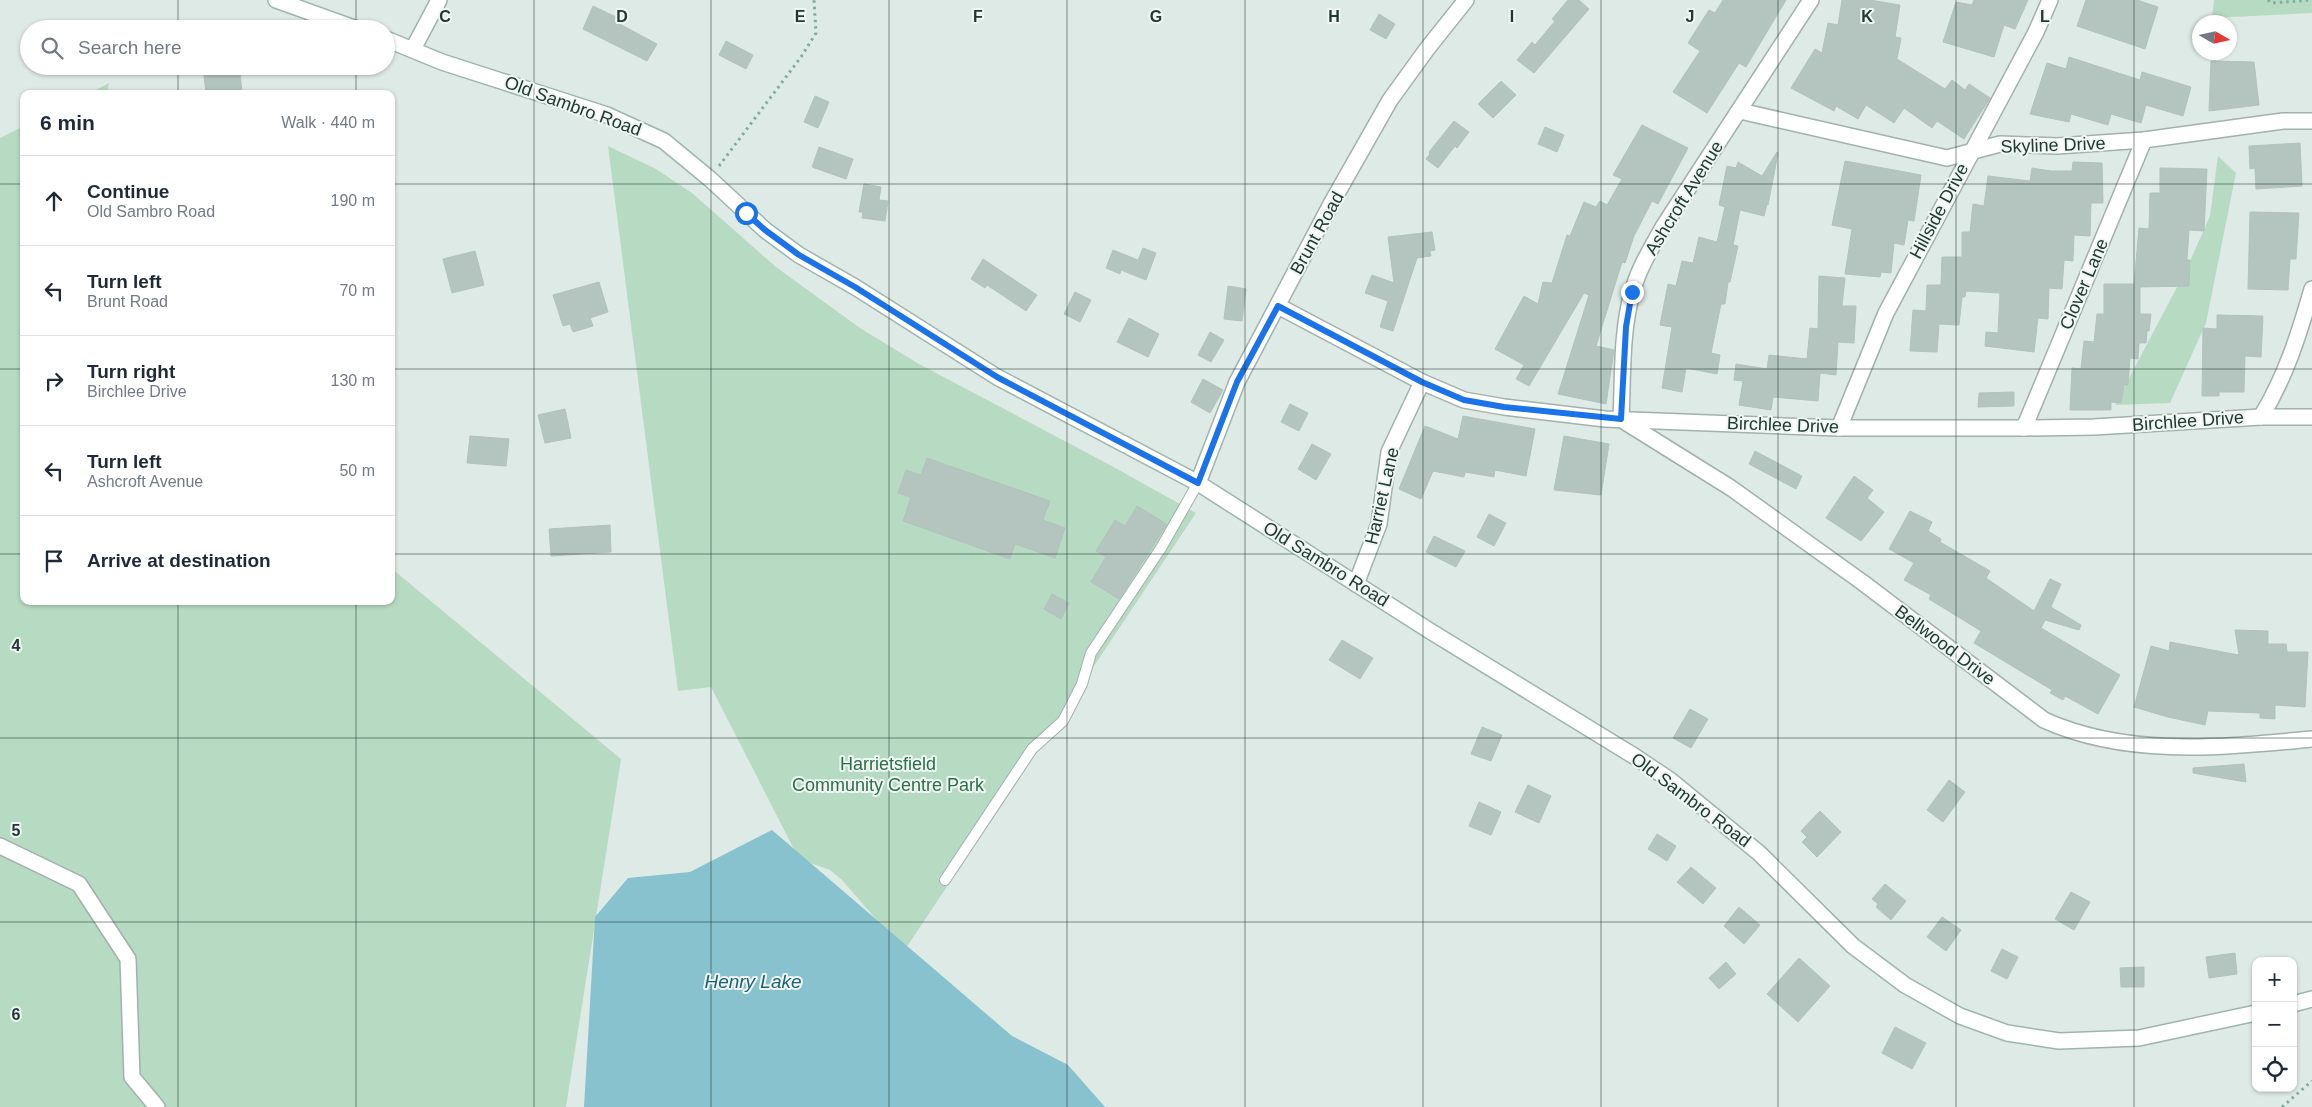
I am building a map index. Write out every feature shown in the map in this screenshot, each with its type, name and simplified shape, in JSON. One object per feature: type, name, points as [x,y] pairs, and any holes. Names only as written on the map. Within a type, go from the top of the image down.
[{"type":"street","points":[[276,0],[332,20]]},
{"type":"street","points":[[413,48],[439,0]]},
{"type":"street","name":"Brunt Road","points":[[1198,483],[1237,382],[1331,204],[1390,100],[1426,48],[1466,0]]},
{"type":"street","name":"Ashcroft Avenue","points":[[1621,419],[1626,327],[1632,292],[1649,252],[1663,226],[1811,0]]},
{"type":"street","name":"Hillside Drive","points":[[1839,428],[1886,313],[2036,32],[2050,0]]},
{"type":"street","name":"Old Sambro Road","points":[[395,42],[413,48],[442,62],[523,86],[628,124],[664,141],[710,179],[765,230],[799,255],[855,287],[997,377],[1198,483],[1670,780],[1759,853],[1854,946],[1905,985],[1960,1016],[2007,1033],[2058,1041],[2139,1038],[2252,1014]]},
{"type":"street","name":"Skyline Drive","points":[[1740,111],[1948,158],[1970,154],[2000,144],[2057,146],[2144,140],[2283,122],[2312,121]]},
{"type":"street","name":"Clover Lane","points":[[2024,428],[2144,140]]},
{"type":"street","points":[[2261,417],[2289,363],[2312,288]]},
{"type":"street","name":"Birchlee Drive","points":[[1278,306],[1422,382],[1464,400],[1605,419],[1839,428],[2094,428],[2261,417],[2312,417]]},
{"type":"street","name":"Harriet Lane","points":[[1356,584],[1379,524],[1389,452],[1422,382]]},
{"type":"street","name":"Bellwood Drive","points":[[1621,419],[1731,488],[1862,582],[2024,706],[2059,726],[2091,737],[2175,747],[2219,747],[2312,739]]},
{"type":"street","points":[[0,846],[79,884],[128,959],[132,1076],[157,1107]]},
{"type":"street","points":[[2297,1003],[2312,1000]]},
{"type":"lane","points":[[946,880],[1032,749],[1063,721],[1082,684],[1091,653],[1161,548],[1198,483]]},
{"type":"path","points":[[710,179],[801,57],[816,33],[814,0]]},
{"type":"path","points":[[2268,0],[2270,3],[2312,0]]},
{"type":"path","points":[[2282,1107],[2312,1081]]},
{"type":"green space","points":[[2214,0],[2312,0],[2312,13],[2237,17],[2237,15],[2212,15]]},
{"type":"green space","points":[[109,83],[108,90],[96,90]]},
{"type":"green space","points":[[20,128],[20,605],[395,605],[395,571],[621,759],[566,1107],[0,1107],[0,138]]},
{"type":"green space","name":"Harrietsfield Community Centre Park","points":[[608,146],[656,169],[692,193],[776,267],[860,328],[919,364],[1110,465],[1196,513],[904,951],[842,880],[830,870],[799,859],[711,687],[678,691]]},
{"type":"green space","points":[[2218,156],[2236,173],[2206,323],[2170,403],[2115,405],[2187,268],[2210,216]]},
{"type":"water","name":"Henry Lake","points":[[772,830],[1012,1036],[1068,1065],[1105,1107],[584,1107],[595,917],[628,878],[690,872]]},
{"type":"building","points":[[1568,0],[1579,0],[1589,9],[1534,73],[1517,60],[1532,42],[1535,45],[1555,21],[1552,19]]},
{"type":"building","points":[[1723,0],[1786,0],[1746,67],[1739,63],[1707,113],[1673,92],[1700,51],[1688,43],[1709,10],[1715,13]]},
{"type":"building","points":[[1842,0],[1870,0],[1900,5],[1895,37],[1901,38],[1897,59],[1945,89],[1952,80],[1965,90],[1969,84],[1990,98],[1964,139],[1937,121],[1932,128],[1904,108],[1894,123],[1866,105],[1858,119],[1836,106],[1834,111],[1791,88],[1815,49],[1822,53],[1828,23],[1838,25]]},
{"type":"building","points":[[1974,0],[2028,0],[2015,29],[2004,25],[1994,57],[1943,42],[1956,2],[1972,5]]},
{"type":"building","points":[[2086,0],[2137,0],[2158,7],[2145,49],[2077,26]]},
{"type":"building","points":[[593,6],[616,17],[614,21],[657,44],[647,61],[583,29]]},
{"type":"building","points":[[1379,14],[1395,24],[1386,39],[1370,30]]},
{"type":"building","points":[[726,41],[753,55],[746,69],[719,55]]},
{"type":"building","points":[[2069,57],[2140,80],[2142,72],[2191,87],[2183,116],[2146,105],[2141,123],[2111,114],[2108,125],[2071,114],[2069,122],[2030,114],[2047,63],[2066,69]]},
{"type":"building","points":[[2211,61],[2254,62],[2259,105],[2209,111]]},
{"type":"building","points":[[204,75],[240,75],[242,90],[206,90]]},
{"type":"building","points":[[1501,81],[1516,95],[1493,118],[1478,104]]},
{"type":"building","points":[[815,96],[829,102],[818,128],[804,122]]},
{"type":"building","points":[[1454,121],[1469,132],[1438,168],[1426,159],[1430,154],[1429,152]]},
{"type":"building","points":[[1642,125],[1688,148],[1658,204],[1652,201],[1634,236],[1625,263],[1622,262],[1596,346],[1614,350],[1606,404],[1558,394],[1589,295],[1584,293],[1529,386],[1516,379],[1524,365],[1495,349],[1524,296],[1538,304],[1543,282],[1552,283],[1567,235],[1570,236],[1584,202],[1596,207],[1600,201],[1607,205],[1622,179],[1613,175]]},
{"type":"building","points":[[1545,127],[1564,135],[1557,152],[1538,144]]},
{"type":"building","points":[[2300,143],[2302,186],[2256,189],[2255,168],[2250,169],[2249,146]]},
{"type":"building","points":[[819,147],[853,159],[846,179],[812,167]]},
{"type":"building","points":[[1777,152],[1768,205],[1764,216],[1740,210],[1733,245],[1738,246],[1730,282],[1728,282],[1725,304],[1721,304],[1711,353],[1720,355],[1717,374],[1686,368],[1682,392],[1662,388],[1672,327],[1660,325],[1668,284],[1676,286],[1682,261],[1693,263],[1699,237],[1717,242],[1725,207],[1719,205],[1727,166],[1736,168],[1738,162],[1762,176]]},
{"type":"building","points":[[1845,161],[1921,175],[1914,221],[1908,220],[1904,245],[1894,243],[1891,273],[1881,272],[1880,277],[1845,274],[1852,229],[1832,225]]},
{"type":"building","points":[[2073,162],[2102,163],[2103,203],[2091,203],[2090,236],[2074,235],[2073,261],[2064,260],[2062,289],[2049,288],[2048,319],[2038,318],[2034,352],[1985,346],[1986,332],[1998,333],[2000,293],[1966,291],[1965,297],[1962,297],[1959,325],[1939,324],[1937,352],[1910,351],[1913,310],[1926,311],[1927,285],[1941,285],[1942,257],[1962,257],[1962,232],[1970,232],[1973,204],[1984,206],[1988,176],[2030,181],[2032,168],[2051,171],[2072,171]]},
{"type":"building","points":[[2160,168],[2207,169],[2204,231],[2189,230],[2187,260],[2190,260],[2189,286],[2140,287],[2140,314],[2151,314],[2149,331],[2147,331],[2146,343],[2139,343],[2138,359],[2130,358],[2128,385],[2124,385],[2121,403],[2111,402],[2111,410],[2070,410],[2072,368],[2081,369],[2084,341],[2094,342],[2097,314],[2104,314],[2104,284],[2134,284],[2139,228],[2149,229],[2150,193],[2160,193]]},
{"type":"building","points":[[864,184],[881,187],[879,200],[888,201],[885,221],[862,218],[863,212],[859,212]]},
{"type":"building","points":[[2250,212],[2299,213],[2296,259],[2290,259],[2288,290],[2248,289]]},
{"type":"building","points":[[1432,232],[1435,250],[1430,251],[1431,256],[1417,258],[1393,331],[1380,327],[1388,301],[1365,293],[1372,275],[1394,283],[1388,237]]},
{"type":"building","points":[[1143,248],[1156,253],[1146,280],[1121,270],[1120,274],[1106,268],[1113,250],[1138,260]]},
{"type":"building","points":[[475,251],[484,285],[452,293],[443,259]]},
{"type":"building","points":[[983,259],[1037,295],[1026,311],[987,285],[985,288],[971,279]]},
{"type":"building","points":[[1819,276],[1845,278],[1842,306],[1856,306],[1854,343],[1838,342],[1836,375],[1820,373],[1818,401],[1773,397],[1771,410],[1739,405],[1743,381],[1734,380],[1736,364],[1767,369],[1769,355],[1807,359],[1810,328],[1818,329]]},
{"type":"building","points":[[599,282],[608,312],[590,318],[593,326],[573,332],[570,324],[563,326],[553,295]]},
{"type":"building","points":[[1228,286],[1246,289],[1242,321],[1224,319]]},
{"type":"building","points":[[1075,292],[1091,300],[1080,322],[1064,314]]},
{"type":"building","points":[[2217,315],[2263,316],[2261,357],[2245,356],[2244,392],[2219,392],[2219,396],[2202,396],[2203,328],[2217,329]]},
{"type":"building","points":[[1129,318],[1159,334],[1148,357],[1117,342]]},
{"type":"building","points":[[1210,332],[1224,340],[1211,362],[1198,355]]},
{"type":"building","points":[[1203,379],[1223,390],[1210,413],[1191,402]]},
{"type":"building","points":[[2014,392],[2014,406],[1978,407],[1979,393]]},
{"type":"building","points":[[1290,404],[1308,413],[1299,431],[1281,422]]},
{"type":"building","points":[[565,409],[571,438],[545,443],[538,415]]},
{"type":"building","points":[[1463,416],[1535,429],[1526,476],[1495,470],[1494,477],[1465,472],[1464,477],[1433,471],[1421,499],[1399,489],[1425,426],[1458,439]]},
{"type":"building","points":[[470,436],[509,439],[506,466],[467,463]]},
{"type":"building","points":[[1564,436],[1609,444],[1601,495],[1554,490]]},
{"type":"building","points":[[1312,444],[1331,454],[1316,480],[1298,469]]},
{"type":"building","points":[[1755,451],[1802,476],[1796,489],[1749,464]]},
{"type":"building","points":[[927,458],[1050,501],[1043,520],[1065,528],[1055,558],[1015,544],[1010,559],[903,521],[911,497],[898,493],[906,470],[921,475]]},
{"type":"building","points":[[1854,476],[1873,490],[1867,498],[1884,512],[1861,541],[1826,518]]},
{"type":"building","points":[[1137,506],[1167,524],[1119,599],[1091,582],[1106,557],[1096,551],[1115,520],[1125,526]]},
{"type":"building","points":[[1910,511],[1932,522],[1928,531],[1941,539],[1940,542],[1990,571],[1986,578],[2034,611],[2050,579],[2061,584],[2051,607],[2081,625],[2079,630],[2045,620],[2041,628],[2120,675],[2098,714],[2065,696],[2063,700],[2050,693],[2052,690],[1974,643],[1981,631],[1929,599],[1931,595],[1904,580],[1914,563],[1889,549]]},
{"type":"building","points":[[1489,514],[1506,523],[1494,546],[1477,537]]},
{"type":"building","points":[[610,525],[611,552],[551,556],[549,529]]},
{"type":"building","points":[[1434,536],[1465,551],[1456,567],[1426,552]]},
{"type":"building","points":[[1052,594],[1069,603],[1061,619],[1044,609]]},
{"type":"building","points":[[2235,630],[2268,631],[2268,644],[2286,644],[2287,652],[2308,652],[2305,707],[2275,705],[2275,719],[2260,718],[2260,713],[2208,711],[2205,725],[2134,707],[2151,646],[2169,651],[2170,642],[2239,655]]},
{"type":"building","points":[[1342,640],[1373,658],[1360,679],[1329,660]]},
{"type":"building","points":[[1690,709],[1708,719],[1691,748],[1673,738]]},
{"type":"building","points":[[1482,727],[1502,735],[1491,761],[1471,754]]},
{"type":"building","points":[[2244,764],[2246,782],[2193,773],[2193,768]]},
{"type":"building","points":[[1949,780],[1965,792],[1943,822],[1927,810]]},
{"type":"building","points":[[1528,785],[1551,796],[1539,823],[1515,812]]},
{"type":"building","points":[[1479,802],[1501,812],[1491,835],[1469,826]]},
{"type":"building","points":[[1820,811],[1841,832],[1817,857],[1802,842],[1807,837],[1801,831]]},
{"type":"building","points":[[1657,834],[1676,846],[1667,861],[1648,849]]},
{"type":"building","points":[[1691,867],[1716,888],[1703,904],[1677,882]]},
{"type":"building","points":[[1885,884],[1906,901],[1891,920],[1876,907],[1878,904],[1872,899]]},
{"type":"building","points":[[2071,892],[2090,902],[2074,930],[2055,919]]},
{"type":"building","points":[[1739,907],[1760,925],[1744,944],[1724,926]]},
{"type":"building","points":[[1942,917],[1961,930],[1946,951],[1927,937]]},
{"type":"building","points":[[2002,949],[2018,957],[2007,979],[1991,971]]},
{"type":"building","points":[[2235,953],[2237,974],[2209,978],[2206,957]]},
{"type":"building","points":[[1799,958],[1830,986],[1798,1022],[1767,994]]},
{"type":"building","points":[[1726,962],[1736,974],[1719,989],[1709,978]]},
{"type":"building","points":[[2144,967],[2144,987],[2121,987],[2120,968]]},
{"type":"building","points":[[1895,1027],[1926,1043],[1912,1069],[1882,1053]]},
{"type":"route","points":[[746,213],[765,230],[799,255],[830,271],[997,377],[1198,483],[1237,382],[1278,306],[1422,382],[1464,400],[1504,407],[1605,419],[1621,419],[1626,327],[1632,292]]}]
